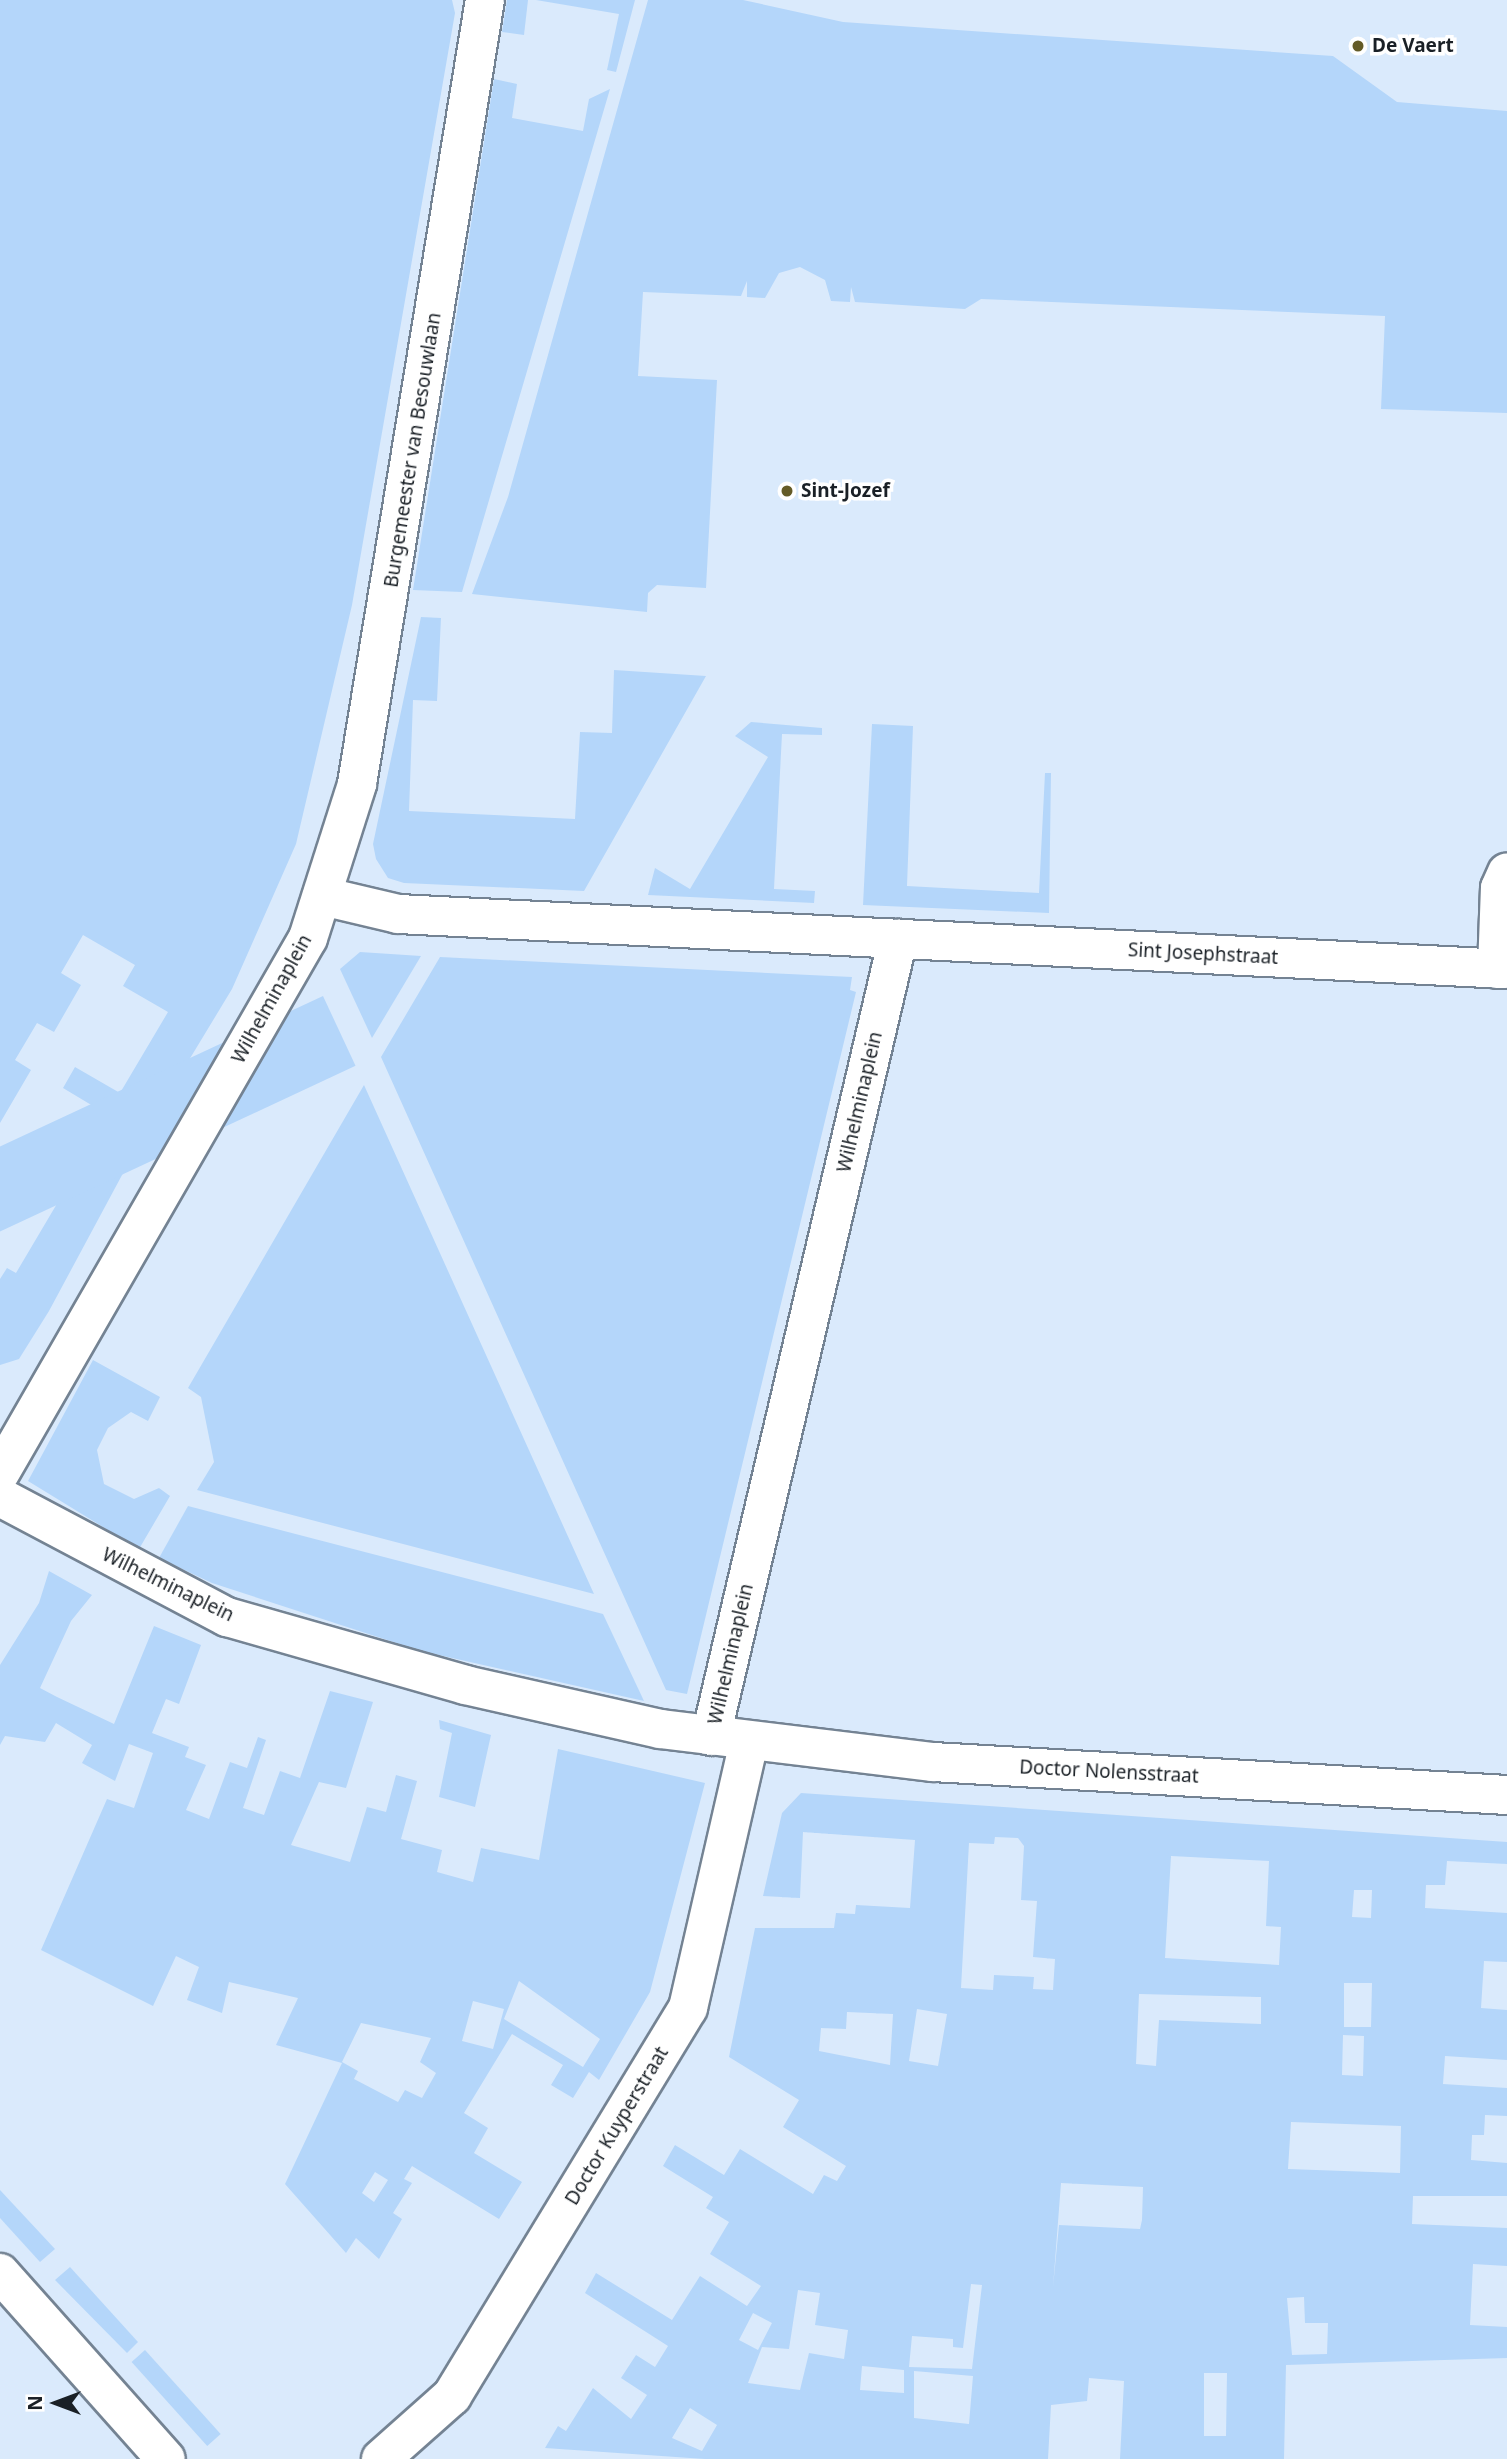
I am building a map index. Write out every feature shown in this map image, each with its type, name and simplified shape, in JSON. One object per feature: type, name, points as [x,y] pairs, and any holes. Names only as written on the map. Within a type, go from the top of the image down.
[{"type":"street","name":"Burgemeester van Besouwlaan","points":[[322,896],[357,784],[485,0]]},
{"type":"street","points":[[1502,969],[1500,887],[1507,872]]},
{"type":"street","points":[[322,896],[398,914],[898,939]]},
{"type":"street","name":"Wilhelminaplein","points":[[0,1473],[309,938],[322,896]]},
{"type":"street","name":"Wilhelminaplein","points":[[0,1497],[227,1617],[305,1643],[478,1688],[711,1736],[898,939]]},
{"type":"street","name":"Sint Josephstraat","points":[[898,939],[1502,969]]},
{"type":"street","name":"Doctor Nolensstraat","points":[[711,1736],[933,1762],[1507,1795]]},
{"type":"street","name":"Doctor Kuyperstraat","points":[[381,2459],[452,2396],[688,2008],[749,1741]]},
{"type":"street","points":[[0,2273],[166,2459]]},
{"type":"shaded area","points":[[0,0],[452,0],[455,13],[352,605],[296,844],[232,989],[143,1136],[49,1311],[19,1359],[0,1365],[0,1279],[7,1268],[16,1273],[58,1202],[42,1192],[58,1163],[74,1172],[108,1115],[63,1088],[75,1067],[120,1093],[168,1012],[123,986],[135,965],[83,935],[61,973],[81,985],[54,1032],[37,1023],[15,1060],[31,1070],[0,1123]]},
{"type":"shaded area","points":[[507,0],[528,0],[524,35],[502,32]]},
{"type":"shaded area","points":[[536,0],[635,0],[616,72],[607,70],[619,14]]},
{"type":"shaded area","points":[[648,0],[743,0],[843,22],[1333,56],[1397,102],[1507,111],[1507,413],[1381,409],[1385,316],[981,299],[965,309],[855,302],[851,287],[850,302],[831,301],[825,280],[800,267],[779,273],[765,298],[747,297],[747,281],[741,296],[643,292],[638,376],[717,380],[706,588],[657,585],[648,593],[647,612],[472,594],[508,497]]},
{"type":"shaded area","points":[[494,79],[517,84],[512,118],[583,131],[589,99],[610,89],[462,592],[413,590]]},
{"type":"shaded area","points":[[421,617],[441,618],[437,701],[413,700],[409,811],[575,819],[580,732],[612,733],[614,670],[706,676],[584,891],[404,883],[388,878],[376,859],[373,844]]},
{"type":"shaded area","points":[[751,722],[822,728],[822,735],[782,734],[774,889],[815,891],[814,903],[648,895],[655,868],[690,889],[768,757],[735,736]]},
{"type":"shaded area","points":[[872,724],[913,726],[907,886],[1039,893],[1045,773],[1051,773],[1049,913],[863,905]]},
{"type":"shaded area","points":[[360,952],[421,956],[372,1038],[340,969]]},
{"type":"shaded area","points":[[440,957],[852,977],[850,990],[856,992],[687,1694],[666,1690],[381,1057]]},
{"type":"shaded area","points":[[323,996],[356,1066],[0,1232],[0,1147]]},
{"type":"shaded area","points":[[364,1085],[594,1594],[197,1490],[214,1462],[201,1397],[188,1388]]},
{"type":"shaded area","points":[[93,1360],[160,1397],[148,1421],[131,1412],[108,1428],[97,1450],[104,1484],[134,1499],[159,1488],[170,1496],[139,1549],[28,1481]]},
{"type":"shaded area","points":[[188,1506],[603,1614],[644,1701],[421,1651],[212,1583],[159,1558]]},
{"type":"shaded area","points":[[49,1571],[92,1595],[71,1621],[40,1688],[114,1724],[154,1626],[201,1645],[179,1704],[166,1699],[152,1733],[189,1747],[185,1757],[206,1765],[186,1810],[209,1819],[230,1762],[247,1768],[258,1737],[266,1740],[243,1808],[264,1815],[280,1771],[300,1778],[330,1691],[373,1702],[346,1788],[319,1782],[291,1845],[350,1862],[367,1807],[386,1812],[396,1775],[417,1781],[401,1839],[442,1850],[437,1872],[473,1882],[481,1848],[539,1860],[558,1749],[705,1783],[650,1992],[599,2080],[589,2072],[573,2098],[551,2085],[563,2065],[512,2034],[464,2113],[488,2128],[474,2153],[522,2182],[499,2219],[412,2166],[404,2179],[412,2183],[393,2213],[402,2219],[379,2259],[356,2238],[346,2253],[285,2184],[342,2063],[276,2045],[298,1998],[229,1982],[222,2013],[187,2000],[199,1967],[176,1956],[153,2006],[41,1950],[107,1799],[134,1808],[153,1753],[129,1744],[115,1781],[82,1763],[92,1745],[56,1723],[45,1742],[5,1736],[0,1745],[0,1665],[39,1603]],"holes":[[[519,1981],[600,2039],[583,2067],[504,2019]],[[473,2001],[504,2009],[493,2049],[462,2041]],[[361,2023],[431,2038],[420,2062],[436,2073],[422,2098],[405,2090],[398,2102],[354,2079],[358,2071],[342,2062]],[[375,2172],[388,2180],[374,2202],[362,2193]]]},
{"type":"shaded area","points":[[439,1720],[491,1735],[475,1807],[439,1797],[452,1733],[440,1729]]},
{"type":"shaded area","points":[[801,1793],[1507,1842],[1507,1864],[1447,1861],[1445,1885],[1426,1885],[1425,1908],[1507,1913],[1507,1962],[1484,1961],[1481,2008],[1507,2010],[1507,2060],[1445,2056],[1443,2084],[1507,2088],[1507,2116],[1485,2115],[1484,2135],[1472,2135],[1471,2160],[1507,2163],[1507,2196],[1413,2196],[1412,2224],[1507,2228],[1507,2266],[1473,2264],[1470,2325],[1507,2327],[1507,2358],[1286,2365],[1284,2459],[1120,2459],[1124,2381],[1089,2378],[1087,2401],[1051,2405],[1048,2459],[705,2459],[545,2448],[558,2426],[566,2431],[593,2388],[631,2419],[647,2395],[621,2378],[636,2355],[655,2367],[668,2346],[585,2293],[596,2273],[672,2320],[700,2276],[747,2306],[761,2286],[710,2254],[729,2222],[706,2208],[713,2197],[663,2166],[675,2145],[724,2175],[740,2149],[813,2194],[824,2175],[837,2181],[846,2166],[783,2127],[799,2100],[729,2057],[755,1928],[834,1928],[836,1913],[855,1914],[856,1905],[910,1908],[915,1840],[803,1832],[800,1898],[763,1896],[782,1813]],"holes":[[[995,1837],[1018,1838],[1024,1846],[1021,1900],[1037,1901],[1033,1957],[1055,1959],[1053,1990],[1033,1989],[1034,1977],[994,1975],[993,1990],[961,1988],[969,1843],[994,1844]],[[1171,1856],[1269,1861],[1266,1926],[1281,1927],[1279,1965],[1165,1958]],[[1354,1890],[1372,1890],[1371,1918],[1352,1917]],[[1344,1983],[1372,1983],[1371,2027],[1344,2027]],[[1139,1994],[1261,1997],[1261,2024],[1159,2020],[1156,2066],[1136,2064]],[[917,2009],[947,2014],[938,2066],[909,2061]],[[847,2012],[893,2014],[890,2065],[819,2051],[821,2028],[846,2029]],[[1343,2035],[1364,2036],[1363,2076],[1342,2075]],[[1291,2122],[1401,2126],[1400,2173],[1288,2169]],[[1061,2183],[1143,2187],[1140,2229],[1059,2225],[1053,2287]],[[971,2284],[982,2285],[972,2369],[909,2367],[912,2336],[953,2339],[953,2347],[963,2348]],[[798,2290],[820,2293],[815,2325],[848,2330],[844,2359],[809,2353],[800,2390],[748,2383],[762,2347],[789,2349]],[[1304,2297],[1305,2323],[1328,2323],[1327,2354],[1292,2355],[1287,2298]],[[753,2313],[772,2323],[758,2350],[739,2340]],[[862,2366],[904,2370],[904,2393],[860,2390]],[[914,2371],[973,2376],[969,2424],[914,2418]],[[1204,2373],[1227,2373],[1226,2436],[1204,2436]],[[690,2408],[717,2425],[702,2451],[672,2438]]]},
{"type":"shaded area","points":[[0,2190],[55,2249],[40,2262],[0,2218]]},
{"type":"shaded area","points":[[70,2267],[138,2342],[127,2353],[55,2280]]},
{"type":"shaded area","points":[[145,2350],[221,2434],[207,2446],[132,2362]]},
{"type":"place","name":"De Vaert","points":[[1358,46]]},
{"type":"place","name":"Sint-Jozef","points":[[787,491]]}]
